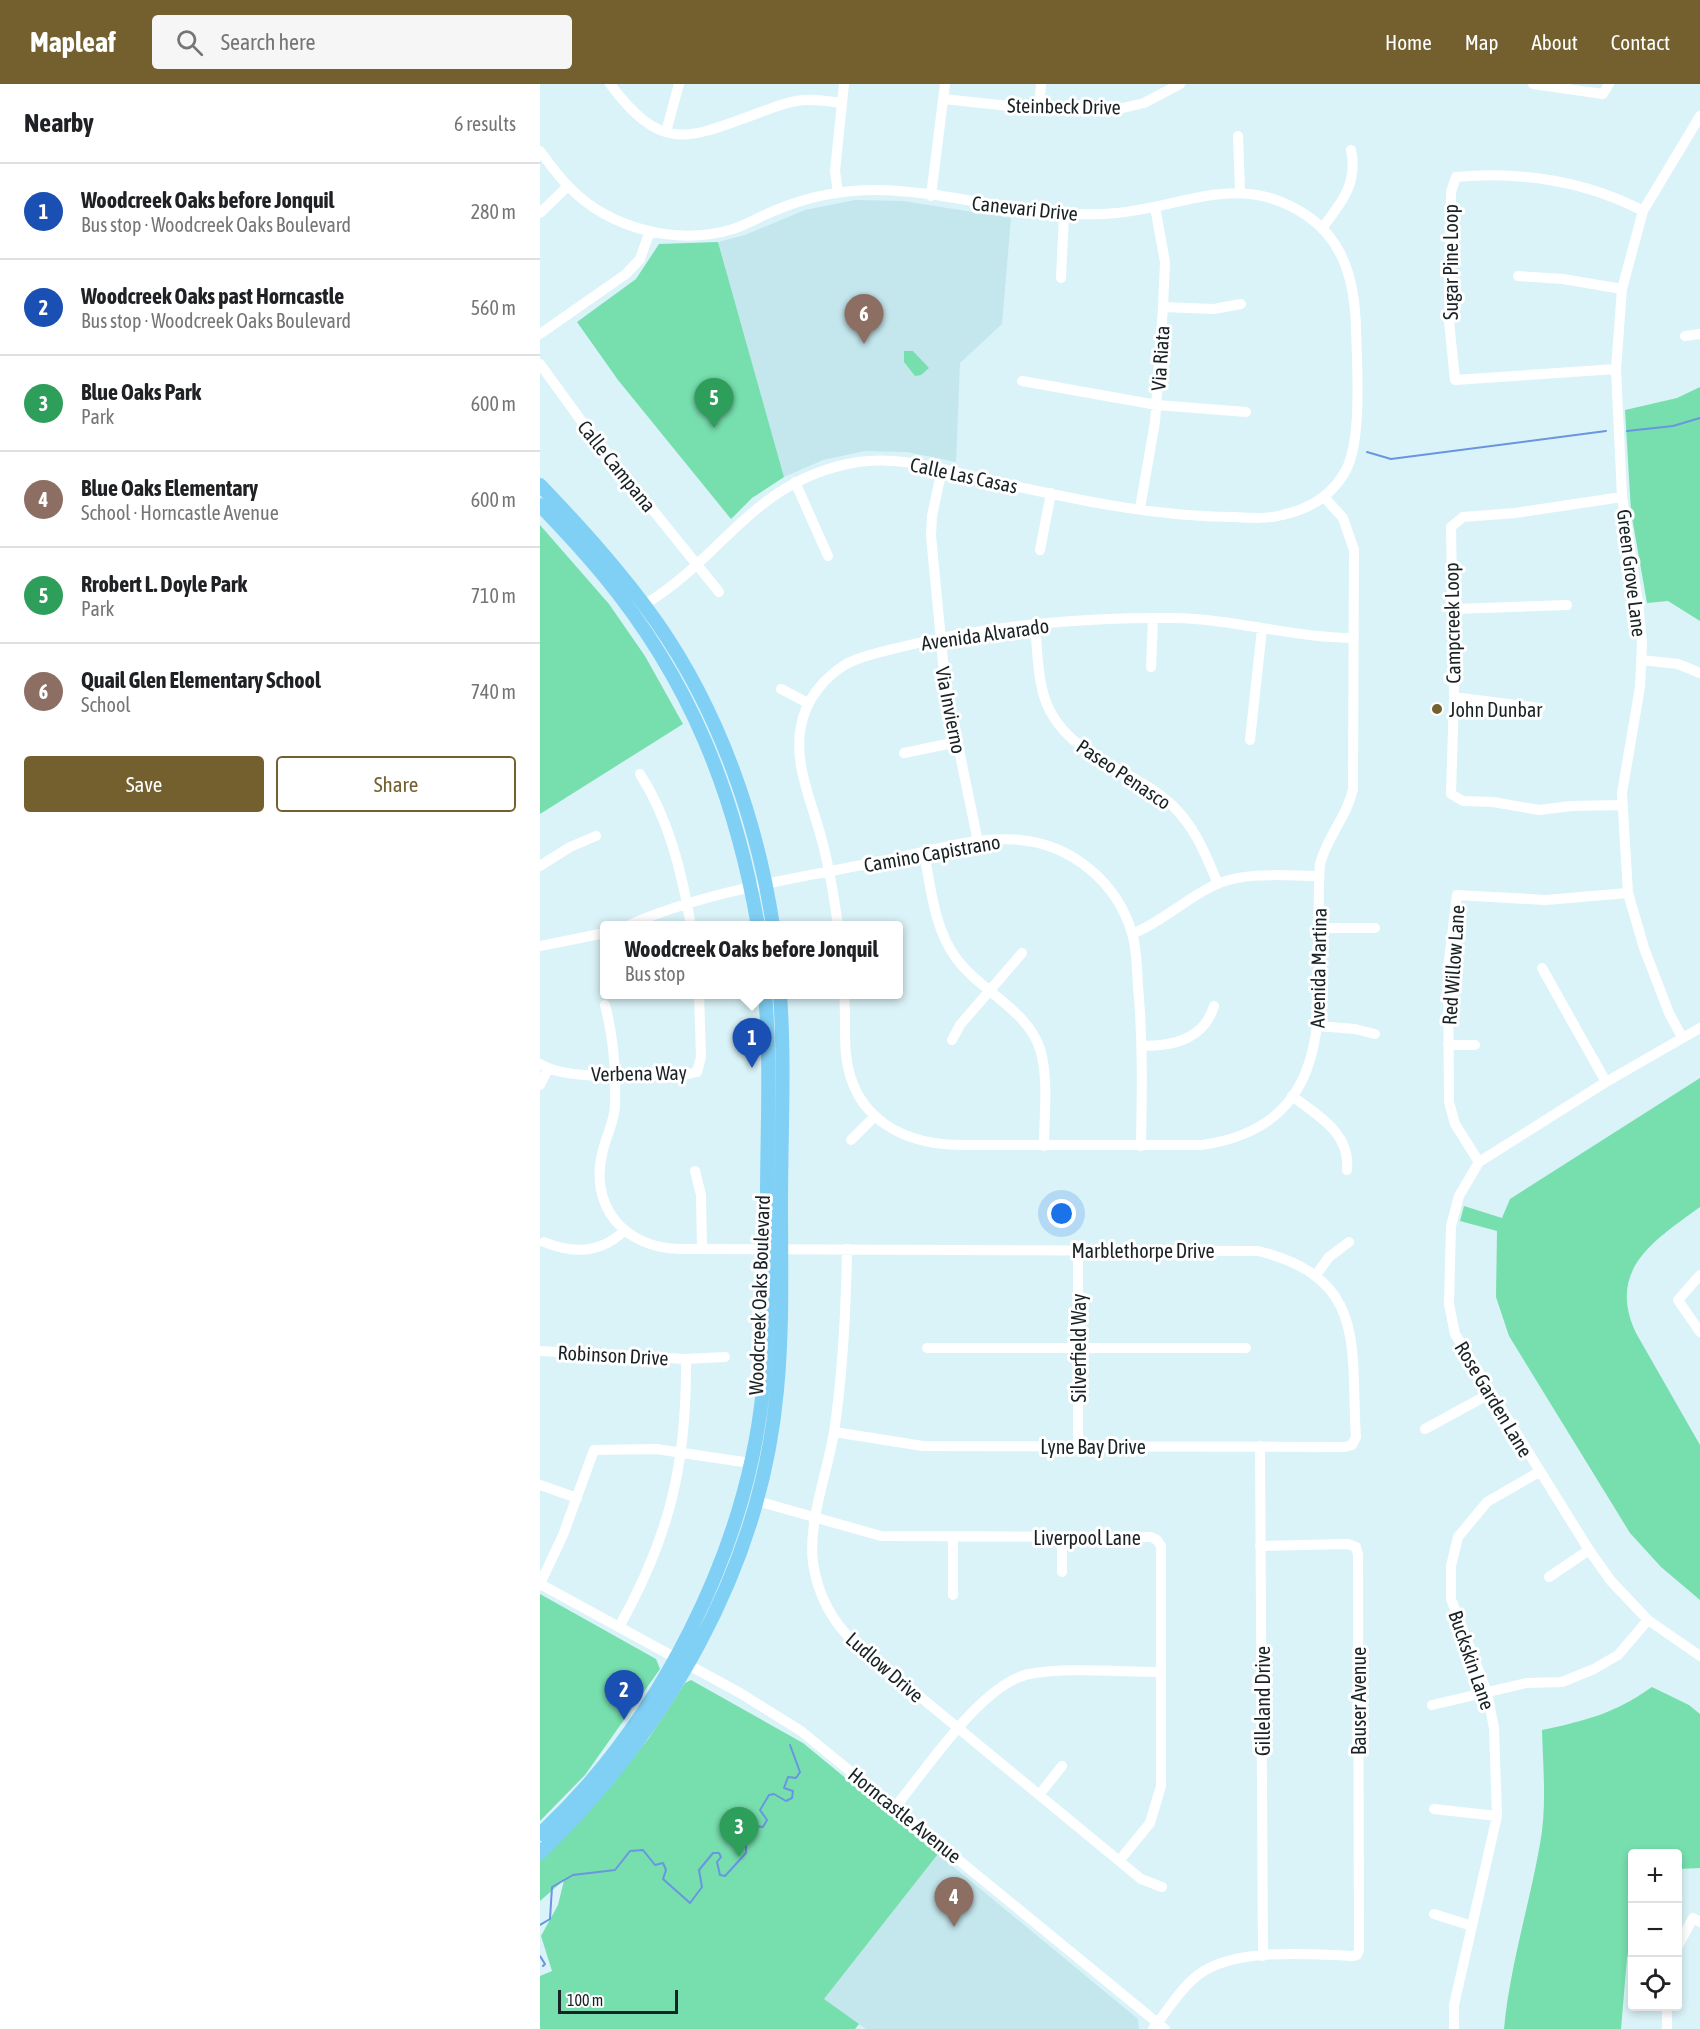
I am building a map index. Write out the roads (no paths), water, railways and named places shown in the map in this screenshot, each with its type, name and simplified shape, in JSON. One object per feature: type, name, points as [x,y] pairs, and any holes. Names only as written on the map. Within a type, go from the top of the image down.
[{"type":"main road","points":[[540,484],[615,567],[698,723],[726,791],[757,921]]},
{"type":"main road","points":[[540,505],[605,576],[639,609],[692,681],[725,752],[752,827],[772,921]]},
{"type":"main road","name":"Woodcreek Oaks Boulevard","points":[[540,1834],[581,1793],[611,1756],[674,1657],[717,1569],[733,1527],[750,1463],[763,1390],[768,1249],[765,999]]},
{"type":"main road","name":"Woodcreek Oaks Boulevard","points":[[540,1853],[588,1804],[621,1765],[688,1665],[734,1570],[757,1501],[777,1391],[782,1249],[780,999]]},
{"type":"street","points":[[610,84],[636,116],[666,132],[691,135],[796,101],[842,103]]},
{"type":"street","points":[[666,132],[679,84]]},
{"type":"street","points":[[838,193],[835,171],[844,84]]},
{"type":"street","points":[[931,196],[945,84]]},
{"type":"street","points":[[1039,108],[1041,84]]},
{"type":"street","points":[[1533,84],[1603,94],[1609,84]]},
{"type":"street","name":"Steinbeck Drive","points":[[944,99],[1090,111],[1127,109],[1177,85]]},
{"type":"street","name":"Green Grove Lane","points":[[1682,1037],[1669,1013],[1644,948],[1628,893],[1622,805],[1642,660],[1640,613],[1622,497],[1616,369],[1622,289],[1643,211],[1700,116]]},
{"type":"street","points":[[1238,136],[1240,191]]},
{"type":"street","name":"Canevari Drive","points":[[540,150],[568,186],[608,216],[650,231],[681,236],[721,232],[789,205],[838,193],[882,190],[1064,215],[1117,213],[1240,191],[1285,203],[1323,226],[1339,250],[1352,282],[1356,340],[1354,445],[1348,465],[1325,498]]},
{"type":"street","points":[[1323,226],[1349,189],[1353,171],[1351,150]]},
{"type":"street","name":"Sugar Pine Loop","points":[[1616,369],[1455,380],[1449,321],[1451,192],[1456,177],[1473,175],[1553,180],[1588,188],[1643,211]]},
{"type":"street","points":[[540,213],[568,186]]},
{"type":"street","name":"Via Riata","points":[[1140,508],[1157,405],[1163,307],[1165,262],[1155,207]]},
{"type":"street","points":[[1061,278],[1064,215]]},
{"type":"street","points":[[540,334],[626,274],[640,259],[650,231]]},
{"type":"street","points":[[1518,276],[1563,279],[1622,289]]},
{"type":"street","points":[[1163,307],[1214,309],[1241,304]]},
{"type":"street","points":[[1685,336],[1700,334]]},
{"type":"street","name":"Calle Campana","points":[[540,364],[579,419],[719,592]]},
{"type":"street","points":[[1022,381],[1157,405],[1246,411]]},
{"type":"street","name":"Calle Las Casas","points":[[639,609],[698,565],[755,508],[795,482],[826,470],[876,460],[907,462],[1051,493],[1200,517],[1273,517],[1292,512],[1325,498]]},
{"type":"street","name":"Via Invierno","points":[[942,470],[931,536],[940,638],[945,682],[978,842]]},
{"type":"street","points":[[795,482],[828,556]]},
{"type":"street","points":[[1041,550],[1051,493]]},
{"type":"street","name":"Campcreek Loop","points":[[1622,497],[1515,513],[1463,518],[1450,527],[1454,697],[1450,794],[1462,801],[1493,802],[1539,810],[1571,806],[1622,805]]},
{"type":"street","name":"Avenida Martina","points":[[844,999],[849,1071],[858,1093],[875,1116],[898,1133],[938,1145],[1202,1145],[1233,1138],[1262,1124],[1292,1096],[1309,1066],[1318,1026],[1319,876],[1323,852],[1347,810],[1353,789],[1354,562],[1351,538],[1343,518],[1325,498]]},
{"type":"street","points":[[1452,609],[1567,605]]},
{"type":"street","name":"Avenida Alvarado","points":[[829,872],[800,762],[801,726],[808,703],[824,682],[847,664],[873,654],[940,638],[1099,619],[1201,620],[1307,636],[1354,638]]},
{"type":"street","points":[[1151,667],[1153,619]]},
{"type":"street","name":"Paseo Penasco","points":[[1035,626],[1043,691],[1059,725],[1082,748],[1171,804],[1187,820],[1197,836],[1218,884]]},
{"type":"street","points":[[1250,740],[1262,629]]},
{"type":"street","points":[[1642,660],[1678,664],[1700,673]]},
{"type":"street","points":[[781,688],[808,703]]},
{"type":"street","points":[[1454,697],[1540,708]]},
{"type":"street","points":[[904,753],[957,742]]},
{"type":"street","points":[[640,774],[656,800],[666,825],[690,921]]},
{"type":"street","points":[[540,866],[570,847],[596,836]]},
{"type":"street","name":"Camino Capistrano","points":[[638,921],[657,912],[751,888],[978,842],[1019,839],[1035,842],[1067,854],[1106,884],[1120,906],[1132,934],[1143,1046],[1141,1146]]},
{"type":"street","points":[[924,853],[944,938],[956,957],[988,991],[1023,1021],[1040,1049],[1044,1083],[1044,1146]]},
{"type":"street","points":[[829,872],[837,921]]},
{"type":"street","points":[[1132,934],[1154,924],[1218,884],[1265,876],[1319,876]]},
{"type":"street","name":"Red Willow Lane","points":[[1479,1162],[1455,1124],[1449,1102],[1448,968],[1457,895],[1546,900],[1628,893]]},
{"type":"street","points":[[1319,928],[1375,928]]},
{"type":"street","points":[[540,946],[600,934]]},
{"type":"street","points":[[952,1041],[960,1025],[1022,953]]},
{"type":"street","points":[[1542,968],[1606,1082]]},
{"type":"street","name":"Verbena Way","points":[[544,1067],[575,1074],[684,1075],[698,1072],[701,1057],[699,999]]},
{"type":"street","points":[[544,1242],[560,1249],[591,1250],[606,1245],[624,1231],[604,1201],[600,1172],[603,1150],[612,1125],[614,1074],[613,1038],[605,1005]]},
{"type":"street","points":[[1143,1046],[1179,1043],[1194,1035],[1206,1024],[1214,1006]]},
{"type":"street","points":[[1318,1026],[1355,1029],[1375,1034]]},
{"type":"street","name":"Rose Garden Lane","points":[[1700,1028],[1606,1082],[1479,1162],[1459,1196],[1451,1226],[1449,1304],[1455,1334],[1539,1472],[1611,1581],[1648,1620],[1700,1656]]},
{"type":"street","points":[[1448,1045],[1475,1045]]},
{"type":"street","points":[[540,1085],[544,1067]]},
{"type":"street","points":[[1292,1096],[1338,1133],[1346,1150],[1347,1170]]},
{"type":"street","points":[[851,1140],[875,1116]]},
{"type":"street","points":[[695,1171],[701,1194],[702,1249]]},
{"type":"street","name":"Marblethorpe Drive","points":[[624,1231],[653,1246],[702,1249],[1258,1251],[1287,1259],[1316,1275],[1343,1311],[1352,1337],[1356,1437],[1352,1445]]},
{"type":"street","points":[[1316,1275],[1329,1257],[1349,1242]]},
{"type":"street","name":"Ludlow Drive","points":[[847,1249],[843,1346],[834,1432],[812,1544],[815,1572],[823,1598],[836,1622],[855,1643],[1119,1861],[1141,1878],[1162,1887]]},
{"type":"street","name":"Silverfield Way","points":[[1078,1250],[1078,1445]]},
{"type":"street","points":[[1700,1275],[1678,1300],[1700,1332]]},
{"type":"street","points":[[927,1348],[1246,1348]]},
{"type":"street","name":"Robinson Drive","points":[[540,1351],[686,1359],[725,1357]]},
{"type":"street","points":[[619,1627],[654,1558],[667,1522],[682,1452],[686,1359]]},
{"type":"street","points":[[1425,1429],[1491,1393]]},
{"type":"street","name":"Lyne Bay Drive","points":[[834,1432],[923,1446],[1345,1447],[1352,1445]]},
{"type":"street","name":"Gilleland Drive","points":[[1260,1446],[1263,1956]]},
{"type":"street","points":[[674,1657],[540,1584],[577,1498],[594,1450],[638,1448],[682,1452],[750,1463]]},
{"type":"street","name":"Buckskin Lane","points":[[1454,2029],[1454,2005],[1497,1816],[1494,1728],[1486,1692],[1452,1599],[1451,1566],[1458,1537],[1487,1502],[1539,1472]]},
{"type":"street","points":[[540,1485],[577,1498]]},
{"type":"street","name":"Liverpool Lane","points":[[757,1501],[881,1536],[1151,1537],[1158,1539],[1161,1546],[1159,1799],[1150,1823],[1119,1861]]},
{"type":"street","points":[[953,1537],[953,1595]]},
{"type":"street","points":[[1062,1537],[1062,1572]]},
{"type":"street","name":"Bauser Avenue","points":[[1260,1546],[1348,1544],[1356,1547],[1358,1555],[1359,1950],[1353,1956],[1263,1956]]},
{"type":"street","points":[[1549,1577],[1589,1550]]},
{"type":"street","points":[[1431,1705],[1526,1683],[1562,1682],[1594,1669],[1617,1655],[1648,1620]]},
{"type":"street","name":"Horncastle Avenue","points":[[674,1657],[801,1731],[1159,2027]]},
{"type":"street","points":[[895,1807],[959,1729],[999,1687],[1028,1674],[1161,1672]]},
{"type":"street","points":[[1039,1795],[1062,1766]]},
{"type":"street","points":[[1434,1809],[1497,1816]]},
{"type":"street","points":[[1434,1914],[1472,1926]]},
{"type":"street","points":[[1682,1937],[1693,1918],[1700,1922]]},
{"type":"street","points":[[1159,2027],[1190,1983],[1206,1970],[1226,1960],[1263,1956]]},
{"type":"street","points":[[1667,2011],[1667,2029]]},
{"type":"waterway","points":[[1627,431],[1673,426],[1700,418]]},
{"type":"waterway","points":[[1367,452],[1391,459],[1606,431]]},
{"type":"waterway","points":[[540,1925],[550,1919],[552,1887],[573,1875],[615,1870],[630,1851],[643,1850],[655,1865],[663,1863],[666,1870],[663,1879],[690,1903],[702,1887],[699,1870],[713,1853],[719,1853],[721,1857],[717,1862],[720,1875],[725,1876],[746,1853],[746,1847],[735,1839],[746,1825],[763,1827],[767,1820],[760,1810],[769,1795],[774,1794],[786,1801],[792,1798],[793,1791],[784,1788],[788,1777],[796,1778],[800,1772],[790,1745]]},
{"type":"waterway","points":[[540,1956],[545,1964],[543,1966]]},
{"type":"place","name":"Quail Glen Elementary School","points":[[864,344]]},
{"type":"place","name":"Rrobert L. Doyle Park","points":[[714,428]]},
{"type":"place","name":"John Dunbar","points":[[1437,709]]},
{"type":"place","name":"Woodcreek Oaks before Jonquil","points":[[752,1068]]},
{"type":"place","name":"Woodcreek Oaks past Horncastle","points":[[624,1720]]},
{"type":"place","name":"Blue Oaks Park","points":[[739,1857]]},
{"type":"place","name":"Blue Oaks Elementary","points":[[954,1927]]}]
